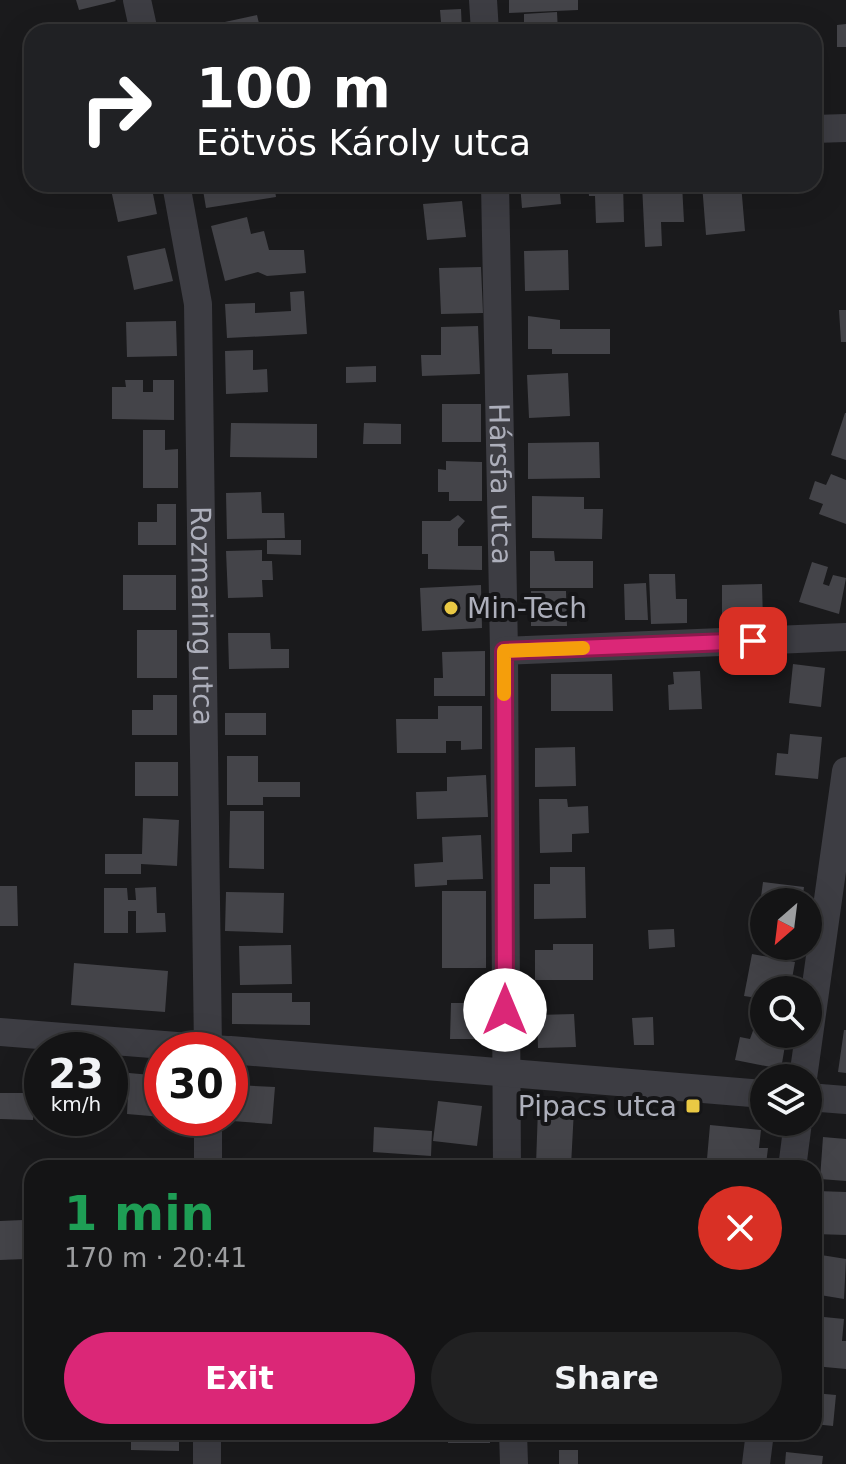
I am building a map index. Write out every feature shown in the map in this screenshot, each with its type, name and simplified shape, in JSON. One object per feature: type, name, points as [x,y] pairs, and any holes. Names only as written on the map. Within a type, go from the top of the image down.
[{"type":"street","points":[[137,0],[142,24]]},
{"type":"street","points":[[483,0],[484,24]]},
{"type":"street","points":[[822,129],[846,128]]},
{"type":"street","name":"Rozmaring utca","points":[[177,192],[198,304],[218,1032]]},
{"type":"street","name":"Hársfa utca","points":[[495,192],[504,651],[507,1160]]},
{"type":"street","points":[[504,651],[846,637]]},
{"type":"street","points":[[805,1064],[846,771]]},
{"type":"street","points":[[0,1032],[144,1044]]},
{"type":"street","points":[[248,1052],[750,1093]]},
{"type":"street","points":[[822,1098],[846,1100]]},
{"type":"street","points":[[208,1136],[208,1160]]},
{"type":"street","points":[[793,1160],[796,1136]]},
{"type":"street","points":[[207,1440],[207,1464]]},
{"type":"street","points":[[513,1440],[514,1464]]},
{"type":"street","points":[[756,1464],[759,1440]]},
{"type":"building","points":[[76,0],[115,0],[116,1],[79,10]]},
{"type":"building","points":[[509,0],[578,0],[578,10],[509,13]]},
{"type":"building","points":[[461,9],[462,24],[417,24],[441,22],[440,10]]},
{"type":"building","points":[[557,12],[558,24],[524,24],[524,14]]},
{"type":"building","points":[[257,15],[259,24],[215,24]]},
{"type":"building","points":[[846,24],[846,47],[837,47],[837,25]]},
{"type":"building","points":[[112,192],[153,192],[157,214],[118,222]]},
{"type":"building","points":[[203,192],[275,192],[276,197],[206,208]]},
{"type":"building","points":[[521,192],[560,192],[561,204],[522,208]]},
{"type":"building","points":[[589,192],[623,192],[624,222],[596,223],[595,196],[589,196]]},
{"type":"building","points":[[642,192],[682,192],[684,222],[661,222],[662,246],[645,247]]},
{"type":"building","points":[[703,192],[742,192],[745,231],[706,235]]},
{"type":"building","points":[[462,201],[466,237],[427,240],[423,204]]},
{"type":"building","points":[[247,217],[251,234],[264,231],[269,250],[304,250],[306,273],[267,276],[258,272],[225,281],[211,226]]},
{"type":"building","points":[[165,248],[173,281],[134,290],[127,256]]},
{"type":"building","points":[[568,250],[569,290],[525,291],[524,251]]},
{"type":"building","points":[[481,267],[483,313],[441,314],[439,268]]},
{"type":"building","points":[[304,291],[307,334],[227,338],[225,304],[255,303],[255,313],[291,311],[290,292]]},
{"type":"building","points":[[839,310],[846,310],[846,342],[841,342]]},
{"type":"building","points":[[528,316],[560,320],[560,329],[610,329],[610,354],[552,354],[552,349],[528,349]]},
{"type":"building","points":[[176,321],[177,356],[127,357],[126,322]]},
{"type":"building","points":[[478,326],[480,374],[422,376],[421,355],[441,355],[441,327]]},
{"type":"building","points":[[253,350],[253,370],[267,369],[268,392],[226,394],[225,351]]},
{"type":"building","points":[[376,366],[376,382],[346,383],[346,367]]},
{"type":"building","points":[[568,373],[570,416],[529,418],[527,375]]},
{"type":"building","points":[[125,380],[143,380],[143,392],[153,392],[153,380],[174,380],[174,420],[112,419],[112,387],[126,387]]},
{"type":"building","points":[[442,404],[481,404],[481,442],[442,442]]},
{"type":"building","points":[[846,413],[846,460],[831,455]]},
{"type":"building","points":[[231,423],[317,424],[317,458],[230,457]]},
{"type":"building","points":[[364,423],[401,424],[401,444],[363,444]]},
{"type":"building","points":[[143,430],[165,430],[165,450],[178,449],[178,488],[143,488]]},
{"type":"building","points":[[599,442],[600,478],[528,479],[528,443]]},
{"type":"building","points":[[446,461],[482,462],[482,501],[449,501],[449,492],[438,492],[438,469],[446,470]]},
{"type":"building","points":[[831,474],[846,480],[846,524],[819,514],[823,504],[809,499],[815,481],[826,485]]},
{"type":"building","points":[[261,492],[262,513],[284,513],[285,538],[227,539],[226,493]]},
{"type":"building","points":[[532,496],[584,497],[584,509],[603,509],[602,539],[532,538]]},
{"type":"building","points":[[157,504],[176,504],[176,545],[138,545],[138,522],[157,522]]},
{"type":"building","points":[[458,515],[465,521],[458,529],[458,546],[482,546],[482,570],[428,569],[428,554],[422,554],[422,521],[450,521]]},
{"type":"building","points":[[267,540],[301,540],[301,555],[267,554]]},
{"type":"building","points":[[262,550],[262,561],[272,561],[273,580],[262,580],[263,597],[228,598],[226,551]]},
{"type":"building","points":[[530,551],[554,551],[555,561],[593,561],[593,588],[530,588]]},
{"type":"building","points":[[812,562],[828,567],[823,584],[829,586],[833,575],[846,578],[839,614],[799,602]]},
{"type":"building","points":[[649,574],[675,574],[676,599],[687,599],[687,623],[651,624]]},
{"type":"building","points":[[123,575],[176,575],[176,610],[123,610]]},
{"type":"building","points":[[646,583],[648,620],[625,620],[624,584]]},
{"type":"building","points":[[762,584],[763,621],[722,621],[722,585]]},
{"type":"building","name":"Min-Tech","points":[[481,585],[482,628],[422,631],[420,588]]},
{"type":"building","points":[[531,591],[566,591],[567,626],[531,626]]},
{"type":"building","points":[[137,630],[177,630],[177,678],[137,678]]},
{"type":"building","points":[[228,633],[270,633],[271,649],[289,649],[289,668],[229,669]]},
{"type":"building","points":[[485,651],[485,696],[434,696],[434,678],[443,678],[442,652]]},
{"type":"building","points":[[793,664],[825,668],[821,707],[789,703]]},
{"type":"building","points":[[700,671],[702,709],[669,710],[668,685],[674,684],[673,672]]},
{"type":"building","points":[[551,674],[612,674],[613,711],[551,711]]},
{"type":"building","points":[[153,695],[177,695],[177,735],[132,735],[132,710],[153,710]]},
{"type":"building","points":[[438,706],[482,706],[482,749],[461,750],[461,741],[446,741],[446,753],[397,753],[396,719],[438,719]]},
{"type":"building","points":[[225,713],[266,713],[266,735],[225,735]]},
{"type":"building","points":[[790,734],[822,737],[818,779],[775,775],[777,753],[788,754]]},
{"type":"building","points":[[575,747],[576,786],[535,787],[535,748]]},
{"type":"building","points":[[227,756],[258,756],[258,782],[300,782],[300,797],[263,797],[263,805],[227,805]]},
{"type":"building","points":[[135,762],[178,762],[178,796],[135,796]]},
{"type":"building","points":[[486,775],[488,817],[417,819],[416,792],[447,791],[447,777]]},
{"type":"building","points":[[539,799],[567,799],[568,807],[588,806],[589,833],[572,834],[572,852],[540,853]]},
{"type":"building","points":[[230,811],[264,811],[264,869],[229,868]]},
{"type":"building","points":[[143,818],[179,820],[177,866],[141,864],[141,874],[105,874],[105,854],[142,854]]},
{"type":"building","points":[[481,835],[483,879],[447,880],[447,885],[415,887],[414,864],[443,862],[442,837]]},
{"type":"building","points":[[550,867],[585,867],[586,918],[534,919],[534,884],[550,884]]},
{"type":"building","points":[[763,882],[804,887],[804,888],[762,888]]},
{"type":"building","points":[[0,886],[17,886],[18,926],[0,926]]},
{"type":"building","points":[[156,887],[157,913],[165,913],[166,932],[136,933],[136,911],[128,911],[128,933],[104,933],[104,888],[127,888],[128,900],[136,900],[135,888]]},
{"type":"building","points":[[442,891],[486,891],[486,968],[442,968]]},
{"type":"building","points":[[226,892],[284,893],[283,933],[225,931]]},
{"type":"building","points":[[674,929],[675,947],[649,949],[648,930]]},
{"type":"building","points":[[553,944],[593,944],[593,980],[535,980],[535,950],[553,950]]},
{"type":"building","points":[[291,945],[292,984],[240,985],[239,946]]},
{"type":"building","points":[[751,960],[795,962],[792,976],[750,976],[750,997],[744,996]]},
{"type":"building","points":[[74,963],[168,971],[165,1012],[71,1005]]},
{"type":"building","points":[[232,993],[292,993],[292,1002],[310,1002],[310,1025],[232,1024]]},
{"type":"building","points":[[451,1003],[486,1003],[485,1039],[450,1039]]},
{"type":"building","points":[[574,1014],[576,1047],[538,1048],[537,1015]]},
{"type":"building","points":[[653,1017],[654,1045],[634,1045],[632,1018]]},
{"type":"building","points":[[846,1030],[846,1073],[838,1072]]},
{"type":"building","points":[[740,1037],[750,1039],[750,1048],[785,1048],[782,1064],[735,1060]]},
{"type":"building","points":[[129,1073],[144,1074],[144,1115],[128,1114]]},
{"type":"building","points":[[248,1086],[275,1087],[272,1124],[248,1122]]},
{"type":"building","points":[[0,1093],[24,1093],[24,1120],[0,1119]]},
{"type":"building","points":[[438,1101],[482,1106],[477,1146],[433,1141]]},
{"type":"building","points":[[538,1108],[574,1109],[571,1160],[536,1160]]},
{"type":"building","points":[[710,1125],[750,1129],[750,1136],[760,1136],[759,1148],[768,1148],[766,1160],[707,1159]]},
{"type":"building","points":[[374,1127],[432,1131],[431,1156],[373,1152]]},
{"type":"building","points":[[823,1137],[846,1139],[846,1181],[822,1179]]},
{"type":"building","points":[[822,1191],[846,1192],[846,1235],[822,1234]]},
{"type":"building","points":[[23,1220],[24,1259],[0,1260],[0,1221]]},
{"type":"building","points":[[822,1255],[846,1259],[844,1299],[822,1295]]},
{"type":"building","points":[[822,1317],[844,1319],[842,1341],[846,1341],[846,1369],[822,1367]]},
{"type":"building","points":[[822,1394],[836,1395],[833,1426],[822,1425]]},
{"type":"building","points":[[131,1440],[179,1440],[179,1451],[131,1450]]},
{"type":"building","points":[[448,1440],[490,1440],[490,1443],[448,1443]]},
{"type":"building","points":[[559,1450],[578,1450],[578,1464],[559,1464]]},
{"type":"building","points":[[786,1452],[823,1456],[822,1464],[785,1464]]},
{"type":"slow traffic","points":[[504,694],[504,651],[583,648]]},
{"type":"place","name":"Min-Tech","points":[[451,608]]},
{"type":"place","name":"Pipacs utca","points":[[693,1106]]},
{"type":"route","points":[[505,1010],[504,651],[753,641]]}]
